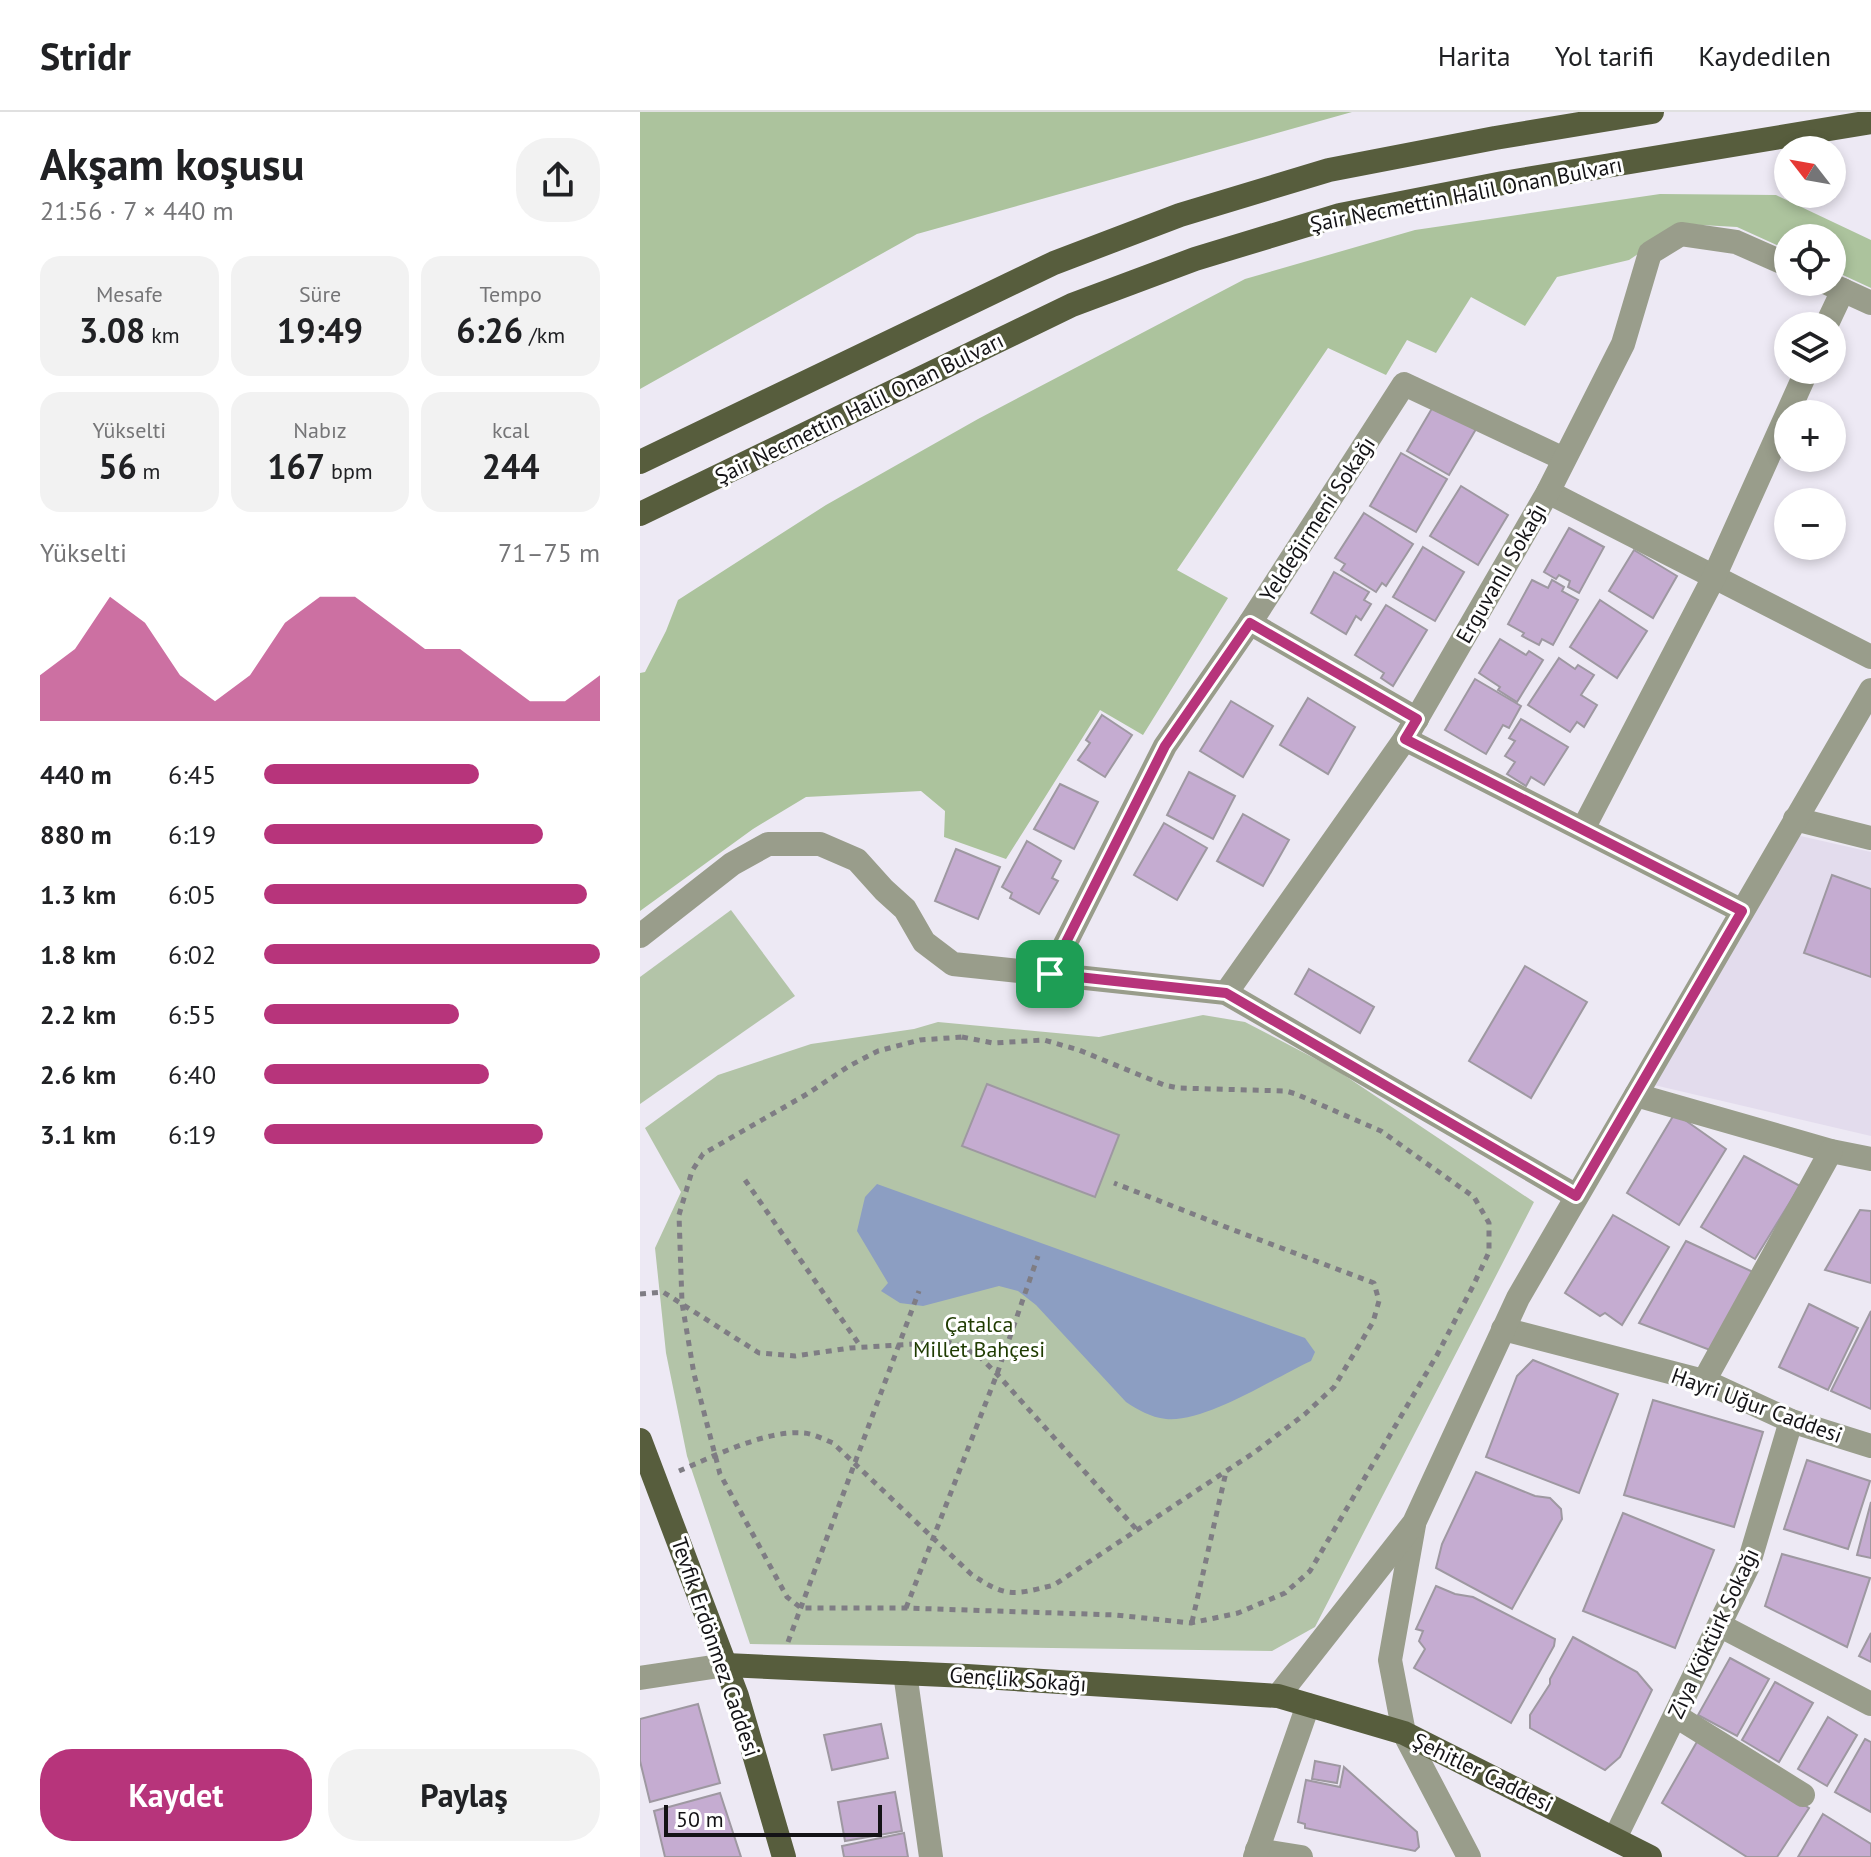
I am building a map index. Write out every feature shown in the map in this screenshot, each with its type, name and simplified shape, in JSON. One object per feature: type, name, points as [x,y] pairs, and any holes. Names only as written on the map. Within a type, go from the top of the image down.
[{"type":"main road","name":"Şair Necmettin Halil Onan Bulvarı","points":[[640,462],[1054,263],[1180,215],[1329,170],[1652,112]]},
{"type":"main road","name":"Şair Necmettin Halil Onan Bulvarı","points":[[640,514],[1072,305],[1195,259],[1340,215],[1503,183],[1871,122]]},
{"type":"main road","name":"Tevfik Erdönmez Caddesi","points":[[640,1440],[726,1665],[784,1857]]},
{"type":"main road","name":"Gençlik Sokağı","points":[[726,1665],[1278,1696],[1308,1705]]},
{"type":"main road","name":"Şehitler Caddesi","points":[[1308,1705],[1404,1733],[1650,1857]]},
{"type":"street","name":"Erguvanlı Sokağı","points":[[1226,993],[1411,729],[1548,492],[1623,344],[1650,253],[1681,234],[1736,242],[1774,259]]},
{"type":"street","points":[[1846,292],[1871,303]]},
{"type":"street","name":"Yeldeğirmeni Sokağı","points":[[1050,974],[1165,746],[1250,623],[1404,384],[1564,459]]},
{"type":"street","points":[[1583,829],[1714,577],[1801,384]]},
{"type":"street","points":[[1548,492],[1871,657]]},
{"type":"street","points":[[1250,623],[1411,729],[1583,829],[1742,911]]},
{"type":"street","points":[[1278,1696],[1414,1523],[1518,1298],[1871,690]]},
{"type":"street","points":[[1795,819],[1871,838]]},
{"type":"street","points":[[640,936],[732,864],[768,844],[820,844],[857,860],[905,909],[924,942],[953,964],[1226,993],[1576,1196]]},
{"type":"street","points":[[1636,1095],[1831,1151],[1871,1159]]},
{"type":"street","points":[[1704,1381],[1831,1151]]},
{"type":"street","name":"Hayri Uğur Caddesi","points":[[1503,1329],[1704,1381],[1791,1421],[1871,1446]]},
{"type":"street","name":"Ziya Köktürk Sokağı","points":[[1615,1838],[1748,1566],[1791,1421]]},
{"type":"street","points":[[1414,1523],[1390,1660],[1404,1733],[1469,1857]]},
{"type":"street","points":[[1721,1626],[1871,1704]]},
{"type":"street","points":[[640,1678],[726,1665]]},
{"type":"street","points":[[905,1673],[931,1857]]},
{"type":"street","points":[[1301,1857],[1256,1854],[1308,1705]]},
{"type":"street","points":[[1676,1716],[1803,1795]]},
{"type":"path","points":[[962,1037],[993,1043],[1044,1040],[1079,1050],[1164,1085],[1193,1089],[1286,1091],[1381,1131],[1474,1197],[1489,1223],[1489,1252],[1437,1355],[1310,1571],[1285,1593],[1238,1613],[1191,1623],[1116,1615],[801,1608],[787,1597],[720,1474],[694,1374],[682,1303],[679,1215],[692,1171],[703,1154],[849,1066],[878,1051],[920,1040],[962,1037]]},
{"type":"path","points":[[745,1180],[861,1347]]},
{"type":"path","points":[[656,1481],[737,1447],[785,1434],[804,1433],[833,1443],[971,1574],[993,1589],[1018,1594],[1054,1585],[1227,1471],[1305,1414],[1334,1387],[1373,1322],[1379,1301],[1374,1283],[1114,1183]]},
{"type":"path","points":[[906,1608],[997,1374],[1038,1256]]},
{"type":"path","points":[[778,1667],[919,1291]]},
{"type":"path","points":[[640,1294],[663,1292],[759,1353],[795,1356],[928,1342],[948,1342],[963,1347],[981,1358],[997,1374],[1137,1530]]},
{"type":"path","points":[[1191,1623],[1227,1471]]},
{"type":"shaded area","points":[[1796,835],[1871,852],[1871,1136],[1654,1085]]},
{"type":"green space","points":[[640,112],[1352,112],[917,234],[640,389]]},
{"type":"green space","points":[[1660,194],[1774,195],[1774,208],[1803,208],[1837,224],[1774,224],[1774,244],[1737,227],[1683,224],[1629,260],[1557,277],[1525,326],[1471,297],[1436,353],[1407,340],[1386,375],[1328,348],[1177,570],[1228,598],[1143,735],[1100,710],[1006,859],[944,837],[945,811],[921,791],[806,797],[753,829],[640,911],[640,673],[645,672],[678,600],[826,505],[978,419],[1245,279],[1415,230]]},
{"type":"green space","points":[[1846,228],[1871,240],[1871,288],[1846,276]]},
{"type":"green space","points":[[731,910],[795,996],[640,1104],[640,977]]},
{"type":"green space","name":"Çatalca Millet Bahçesi","points":[[1203,1015],[1245,1022],[1335,1069],[1534,1202],[1315,1627],[1272,1651],[750,1644],[687,1456],[666,1353],[655,1248],[681,1192],[645,1128],[718,1075],[811,1044],[914,1029],[938,1022],[1099,1037]]},
{"type":"water","points":[[877,1184],[1305,1338],[1315,1352],[1311,1361],[1219,1407],[1182,1418],[1166,1419],[1149,1415],[1126,1402],[1036,1305],[1018,1291],[999,1286],[923,1306],[900,1303],[881,1291],[888,1283],[857,1231],[865,1197]]},
{"type":"building","points":[[1434,405],[1476,429],[1449,475],[1407,451]]},
{"type":"building","points":[[1401,453],[1447,479],[1416,532],[1370,506]]},
{"type":"building","points":[[1461,486],[1508,515],[1478,565],[1430,536]]},
{"type":"building","points":[[1364,513],[1413,544],[1386,586],[1382,583],[1376,592],[1341,570],[1345,564],[1335,558]]},
{"type":"building","points":[[1569,528],[1604,547],[1579,593],[1568,587],[1570,581],[1559,575],[1556,579],[1544,572]]},
{"type":"building","points":[[1423,547],[1464,572],[1435,621],[1393,597]]},
{"type":"building","points":[[1634,550],[1677,576],[1653,618],[1609,591]]},
{"type":"building","points":[[1334,572],[1369,592],[1364,600],[1371,604],[1361,620],[1356,616],[1346,634],[1311,613]]},
{"type":"building","points":[[1532,580],[1548,588],[1552,580],[1564,587],[1562,591],[1578,600],[1553,645],[1542,639],[1539,645],[1508,624]]},
{"type":"building","points":[[1600,600],[1647,631],[1617,678],[1570,647]]},
{"type":"building","points":[[1386,605],[1427,630],[1393,686],[1381,678],[1384,673],[1355,655]]},
{"type":"building","points":[[1500,639],[1526,655],[1529,651],[1543,660],[1517,702],[1479,673]]},
{"type":"building","points":[[1559,658],[1575,669],[1578,665],[1594,675],[1581,695],[1597,705],[1584,727],[1577,722],[1570,732],[1528,705]]},
{"type":"building","points":[[1475,679],[1521,706],[1509,728],[1503,725],[1486,754],[1445,730]]},
{"type":"building","points":[[1308,698],[1355,727],[1328,774],[1280,745]]},
{"type":"building","points":[[1231,701],[1273,726],[1243,777],[1200,751]]},
{"type":"building","points":[[1102,715],[1132,735],[1105,777],[1078,760],[1090,743],[1086,740]]},
{"type":"building","points":[[1521,719],[1568,747],[1544,785],[1531,777],[1526,786],[1507,774],[1515,762],[1505,756],[1515,741],[1509,738]]},
{"type":"building","points":[[1189,772],[1235,796],[1213,839],[1167,815]]},
{"type":"building","points":[[1060,784],[1098,802],[1074,849],[1034,829]]},
{"type":"building","points":[[1243,814],[1289,840],[1263,886],[1217,861]]},
{"type":"building","points":[[1164,823],[1207,848],[1177,900],[1134,875]]},
{"type":"building","points":[[1027,841],[1061,861],[1052,878],[1058,881],[1039,914],[1010,898],[1012,893],[1002,887]]},
{"type":"building","points":[[956,849],[1000,867],[978,919],[935,901]]},
{"type":"building","points":[[1832,875],[1871,889],[1871,977],[1804,953]]},
{"type":"building","points":[[1525,966],[1587,1002],[1531,1098],[1469,1061]]},
{"type":"building","points":[[1309,969],[1374,1007],[1360,1033],[1295,994]]},
{"type":"building","points":[[987,1084],[1119,1135],[1095,1197],[962,1146]]},
{"type":"building","points":[[1675,1113],[1726,1149],[1679,1225],[1627,1193]]},
{"type":"building","points":[[1744,1156],[1800,1186],[1755,1259],[1701,1227]]},
{"type":"building","points":[[1860,1210],[1871,1211],[1871,1283],[1825,1270]]},
{"type":"building","points":[[1613,1215],[1669,1247],[1622,1325],[1605,1313],[1600,1316],[1565,1293]]},
{"type":"building","points":[[1686,1241],[1753,1272],[1710,1350],[1639,1323]]},
{"type":"building","points":[[1809,1304],[1858,1328],[1828,1390],[1779,1367]]},
{"type":"building","points":[[1871,1311],[1871,1409],[1831,1391]]},
{"type":"building","points":[[1533,1360],[1618,1394],[1579,1493],[1486,1457],[1517,1376]]},
{"type":"building","points":[[1653,1400],[1763,1432],[1734,1527],[1624,1495]]},
{"type":"building","points":[[1807,1460],[1870,1481],[1848,1549],[1784,1529]]},
{"type":"building","points":[[1476,1472],[1535,1496],[1550,1498],[1561,1509],[1562,1519],[1512,1609],[1436,1568],[1442,1544]]},
{"type":"building","points":[[1871,1502],[1871,1558],[1857,1555]]},
{"type":"building","points":[[1623,1513],[1714,1550],[1675,1648],[1583,1611]]},
{"type":"building","points":[[1782,1554],[1870,1578],[1847,1647],[1765,1606]]},
{"type":"building","points":[[1436,1586],[1473,1597],[1555,1639],[1511,1723],[1414,1668],[1425,1649],[1419,1641],[1423,1631],[1416,1629]]},
{"type":"building","points":[[1871,1633],[1871,1662],[1859,1656]]},
{"type":"building","points":[[1573,1637],[1637,1672],[1652,1690],[1620,1757],[1605,1770],[1530,1728],[1530,1715],[1550,1684]]},
{"type":"building","points":[[1730,1658],[1769,1679],[1737,1736],[1698,1715]]},
{"type":"building","points":[[1775,1682],[1813,1703],[1779,1762],[1742,1740]]},
{"type":"building","points":[[698,1704],[720,1783],[650,1802],[640,1761],[640,1719]]},
{"type":"building","points":[[1828,1717],[1857,1735],[1827,1786],[1798,1769]]},
{"type":"building","points":[[881,1724],[888,1758],[832,1770],[824,1735]]},
{"type":"building","points":[[1865,1739],[1871,1742],[1871,1812],[1835,1792]]},
{"type":"building","points":[[1698,1740],[1809,1808],[1777,1857],[1747,1857],[1662,1803]]},
{"type":"building","points":[[1315,1761],[1340,1766],[1337,1783],[1312,1779]]},
{"type":"building","points":[[1344,1767],[1417,1832],[1419,1847],[1415,1851],[1305,1828],[1305,1824],[1298,1822],[1306,1780],[1340,1787]]},
{"type":"building","points":[[895,1792],[902,1831],[845,1841],[838,1802]]},
{"type":"building","points":[[720,1793],[741,1857],[665,1857],[654,1811]]},
{"type":"building","points":[[1823,1814],[1871,1844],[1871,1857],[1798,1857]]},
{"type":"building","points":[[904,1833],[908,1857],[844,1857],[842,1846]]},
{"type":"route","points":[[1250,623],[1417,719],[1405,739],[1742,911],[1576,1196],[1226,993],[1050,974],[1165,746],[1250,623]]}]
